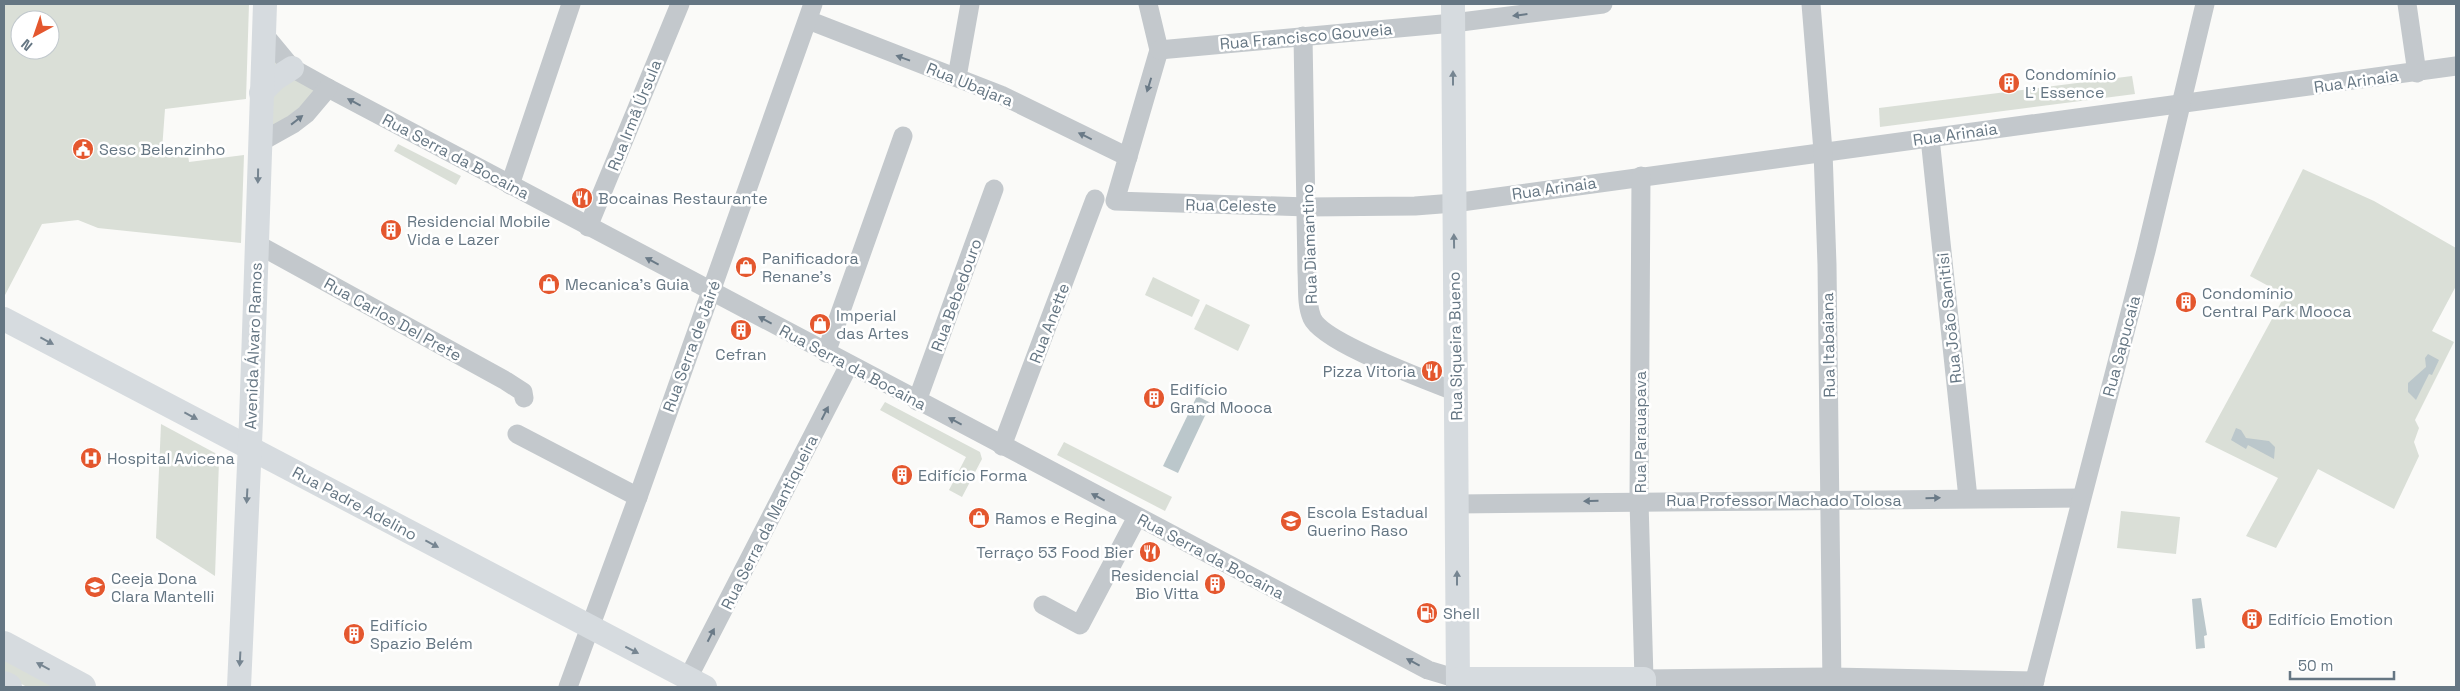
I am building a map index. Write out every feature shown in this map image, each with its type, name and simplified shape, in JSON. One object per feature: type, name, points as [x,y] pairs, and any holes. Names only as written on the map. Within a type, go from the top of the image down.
[{"type":"highway","points":[[4,645],[82,687]]},
{"type":"highway","points":[[4,685],[8,687]]},
{"type":"main road","name":"Avenida Álvaro Ramos","points":[[239,687],[250,448],[265,4]]},
{"type":"main road","name":"Rua Siqueira Bueno","points":[[1453,13],[1458,683]]},
{"type":"main road","points":[[261,92],[275,79],[292,68]]},
{"type":"main road","name":"Rua Padre Adelino","points":[[4,319],[589,628],[697,683]]},
{"type":"main road","points":[[1458,683],[1644,683]]},
{"type":"street","points":[[510,185],[571,4]]},
{"type":"street","name":"Rua Irmã Úrsula","points":[[588,227],[680,4]]},
{"type":"street","points":[[957,78],[970,4]]},
{"type":"street","points":[[1128,157],[1159,50],[1148,4]]},
{"type":"street","name":"Rua Francisco Gouveia","points":[[1159,50],[1303,36],[1453,13],[1603,4]]},
{"type":"street","name":"Rua Itabaiana","points":[[1811,4],[1824,151],[1832,682]]},
{"type":"street","name":"Rua Sapucaia","points":[[2034,684],[2146,251],[2205,4]]},
{"type":"street","points":[[2406,4],[2417,73]]},
{"type":"street","name":"Rua Ubajara","points":[[811,12],[879,50],[1001,95],[1128,157]]},
{"type":"street","name":"Rua Serra de Jairé","points":[[568,687],[638,497],[811,12]]},
{"type":"street","name":"Rua Serra da Bocaina","points":[[264,33],[292,68],[328,88],[1002,446],[1428,670],[1458,683]]},
{"type":"street","name":"Rua Diamantino","points":[[1303,36],[1309,303],[1312,318],[1320,329],[1377,358],[1456,392]]},
{"type":"street","name":"Rua Arinaia","points":[[1454,202],[2118,111],[2180,105],[2417,73],[2456,66]]},
{"type":"street","points":[[259,143],[293,124],[306,114],[328,88]]},
{"type":"street","points":[[826,353],[903,136]]},
{"type":"street","name":"Rua João Sanitisi","points":[[1930,138],[1968,498]]},
{"type":"street","name":"Rua Celeste","points":[[1128,157],[1115,202],[1308,207],[1415,206],[1454,202]]},
{"type":"street","name":"Rua Parauapava","points":[[1641,176],[1639,501],[1644,683]]},
{"type":"street","name":"Rua Bebedouro","points":[[918,401],[994,189]]},
{"type":"street","name":"Rua Anette","points":[[1002,446],[1095,199]]},
{"type":"street","name":"Rua Carlos Del Prete","points":[[257,244],[506,381],[523,392],[524,398]]},
{"type":"street","name":"Rua Serra da Mantiqueira","points":[[697,683],[849,365]]},
{"type":"street","points":[[517,434],[638,497]]},
{"type":"street","name":"Rua Professor Machado Tolosa","points":[[1457,504],[2081,498]]},
{"type":"street","points":[[1043,605],[1080,625],[1137,517]]},
{"type":"street","points":[[1644,683],[2034,684]]},
{"type":"shaded area","name":"Sesc Belenzinho","points":[[4,4],[249,4],[246,99],[165,109],[162,150],[187,148],[189,162],[244,155],[241,243],[98,228],[78,220],[42,224],[4,297]]},
{"type":"shaded area","points":[[264,56],[325,87],[261,138]]},
{"type":"shaded area","points":[[2132,76],[2135,94],[1880,127],[1879,108]]},
{"type":"shaded area","points":[[398,144],[461,176],[456,185],[394,151]]},
{"type":"shaded area","points":[[2303,169],[2374,201],[2456,248],[2456,286],[2432,331],[2454,342],[2415,420],[2419,428],[2414,442],[2419,456],[2394,509],[2318,469],[2276,548],[2246,536],[2278,478],[2205,442],[2285,295],[2250,276]]},
{"type":"shaded area","points":[[1153,277],[1200,300],[1192,317],[1145,295]]},
{"type":"shaded area","points":[[1206,304],[1250,325],[1238,351],[1194,329]]},
{"type":"shaded area","points":[[2428,354],[2439,360],[2432,375],[2429,374],[2416,400],[2408,392],[2408,383],[2426,367],[2425,358]]},
{"type":"shaded area","points":[[1197,396],[1211,403],[1178,473],[1163,466]]},
{"type":"shaded area","points":[[885,402],[980,452],[982,459],[962,497],[949,490],[966,457],[880,410]]},
{"type":"shaded area","points":[[161,424],[215,453],[219,461],[215,576],[156,538]]},
{"type":"shaded area","points":[[2236,428],[2241,430],[2246,438],[2269,441],[2275,447],[2274,459],[2248,445],[2246,449],[2231,440]]},
{"type":"shaded area","points":[[1064,442],[1172,497],[1165,511],[1057,455]]},
{"type":"shaded area","points":[[2121,511],[2180,517],[2176,554],[2117,548]]},
{"type":"shaded area","points":[[2201,598],[2207,635],[2204,636],[2205,648],[2196,649],[2192,599]]},
{"type":"shaded area","points":[[4,656],[63,687],[27,687],[4,675]]},
{"type":"place","name":"Condomínio L' Essence","points":[[2009,83]]},
{"type":"place","name":"Sesc Belenzinho","points":[[83,149]]},
{"type":"place","name":"Bocainas Restaurante","points":[[582,198]]},
{"type":"place","name":"Residencial Mobile Vida e Lazer","points":[[391,230]]},
{"type":"place","name":"Panificadora Renane's","points":[[746,267]]},
{"type":"place","name":"Mecanica's Guia","points":[[549,284]]},
{"type":"place","name":"Condomínio Central Park Mooca","points":[[2186,302]]},
{"type":"place","name":"Imperial das Artes","points":[[820,324]]},
{"type":"place","name":"Cefran","points":[[741,330]]},
{"type":"place","name":"Pizza Vitoria","points":[[1432,371]]},
{"type":"place","name":"Edifício Grand Mooca","points":[[1154,398]]},
{"type":"place","name":"Hospital Avicena","points":[[91,458]]},
{"type":"place","name":"Edifício Forma","points":[[902,475]]},
{"type":"place","name":"Ramos e Regina","points":[[979,518]]},
{"type":"place","name":"Escola Estadual Guerino Raso","points":[[1291,521]]},
{"type":"place","name":"Terraço 53 Food Bier","points":[[1150,552]]},
{"type":"place","name":"Residencial Bio Vitta","points":[[1215,584]]},
{"type":"place","name":"Ceeja Dona Clara Mantelli","points":[[95,587]]},
{"type":"place","name":"Shell","points":[[1427,613]]},
{"type":"place","name":"Edifício Emotion","points":[[2252,619]]},
{"type":"place","name":"Edifício Spazio Belém","points":[[354,634]]}]
